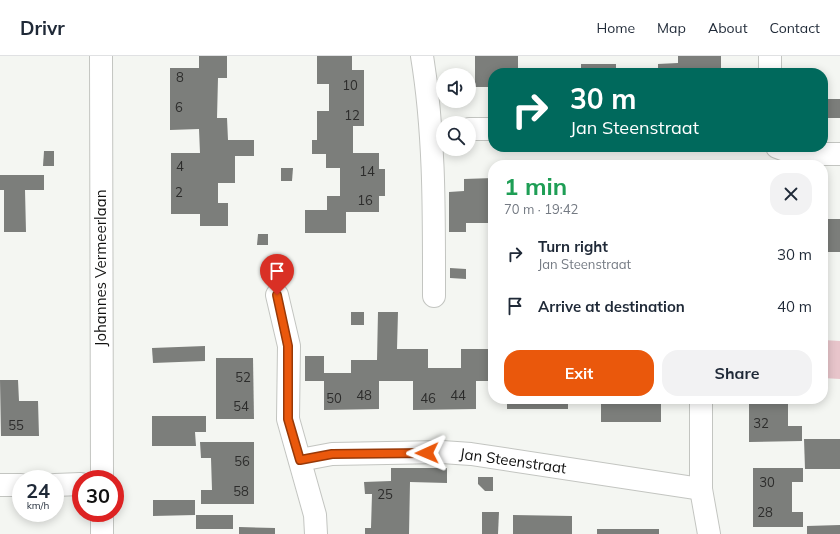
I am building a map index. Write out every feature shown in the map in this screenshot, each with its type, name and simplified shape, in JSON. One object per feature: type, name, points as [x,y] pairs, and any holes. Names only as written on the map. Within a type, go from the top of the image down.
[{"type":"street","name":"Johannes Vermeerlaan","points":[[100,56],[102,470]]},
{"type":"street","points":[[422,56],[436,124]]},
{"type":"street","points":[[770,56],[770,68]]},
{"type":"street","points":[[476,129],[488,130]]},
{"type":"street","points":[[434,296],[432,147],[436,133]]},
{"type":"street","points":[[791,152],[796,154],[840,154]]},
{"type":"street","points":[[277,295],[288,346],[288,419],[316,515],[316,534]]},
{"type":"street","points":[[701,404],[701,489],[709,534]]},
{"type":"street","name":"Jan Steenstraat","points":[[300,460],[332,454],[434,452],[470,454],[701,489]]},
{"type":"street","points":[[0,485],[12,485]]},
{"type":"street","points":[[102,522],[102,534]]},
{"type":"shaded area","points":[[828,340],[840,341],[840,379],[828,378]]},
{"type":"building","points":[[199,56],[227,56],[227,78],[218,78],[217,118],[227,118],[228,140],[254,140],[254,156],[235,156],[235,183],[218,183],[218,203],[228,203],[228,226],[200,226],[200,214],[171,214],[171,153],[200,153],[199,129],[170,130],[170,68],[199,68]]},
{"type":"building","points":[[317,56],[352,56],[352,70],[364,70],[364,126],[353,126],[353,153],[379,153],[379,169],[385,169],[385,196],[379,196],[379,212],[346,212],[346,233],[305,233],[305,210],[327,210],[327,196],[340,196],[340,168],[326,168],[326,154],[312,154],[312,140],[317,140],[317,111],[329,111],[329,84],[317,84]]},
{"type":"building","points":[[475,56],[518,56],[518,68],[488,68],[488,87],[476,87]]},
{"type":"building","points":[[678,56],[721,56],[721,68],[658,68],[658,64],[678,63]]},
{"type":"building","points":[[581,64],[616,64],[616,68],[581,68]]},
{"type":"building","points":[[828,99],[840,99],[840,118],[828,118]]},
{"type":"building","points":[[44,151],[54,151],[54,166],[43,166]]},
{"type":"building","points":[[281,168],[293,168],[292,181],[281,181]]},
{"type":"building","points":[[0,175],[44,175],[44,190],[25,190],[26,232],[4,232],[4,190],[0,190]]},
{"type":"building","points":[[488,178],[488,223],[466,223],[466,232],[449,232],[449,192],[464,191],[464,179]]},
{"type":"building","points":[[828,219],[840,219],[840,252],[828,252]]},
{"type":"building","points":[[258,234],[268,234],[268,245],[257,245]]},
{"type":"building","points":[[450,268],[466,269],[466,279],[450,278]]},
{"type":"building","points":[[351,312],[364,312],[364,325],[351,325]]},
{"type":"building","points":[[378,312],[398,312],[397,349],[428,349],[428,368],[461,368],[461,349],[488,349],[488,381],[476,381],[476,409],[413,410],[413,381],[379,381],[379,409],[324,410],[324,381],[305,381],[305,356],[324,356],[324,373],[351,373],[351,360],[377,360]]},
{"type":"building","points":[[205,346],[205,361],[153,363],[152,348]]},
{"type":"building","points":[[216,358],[253,358],[254,419],[216,419]]},
{"type":"building","points":[[0,380],[18,380],[19,401],[38,401],[39,436],[1,436]]},
{"type":"building","points":[[507,404],[568,404],[568,409],[507,409]]},
{"type":"building","points":[[601,404],[661,404],[661,422],[601,422]]},
{"type":"building","points":[[749,404],[788,404],[788,426],[802,426],[802,441],[749,442]]},
{"type":"building","points":[[152,416],[206,416],[206,432],[195,432],[196,446],[152,446]]},
{"type":"building","points":[[804,439],[840,439],[840,469],[805,469]]},
{"type":"building","points":[[200,442],[254,442],[254,504],[201,504],[201,490],[212,490],[211,458],[201,458]]},
{"type":"building","points":[[391,468],[447,468],[447,483],[410,482],[409,534],[365,534],[365,528],[371,528],[372,494],[365,494],[364,482],[391,481]]},
{"type":"building","points":[[753,468],[803,468],[803,482],[792,482],[792,512],[803,512],[803,527],[753,527]]},
{"type":"building","points":[[478,477],[493,477],[493,491],[485,491],[478,484]]},
{"type":"building","points":[[153,500],[195,500],[195,515],[153,516]]},
{"type":"building","points":[[482,512],[499,512],[498,534],[482,534]]},
{"type":"building","points":[[196,515],[233,515],[233,529],[196,529]]},
{"type":"building","points":[[513,515],[572,516],[572,534],[513,534]]},
{"type":"building","points":[[840,525],[840,534],[807,534],[807,526]]},
{"type":"building","points":[[239,527],[275,528],[275,534],[239,534]]},
{"type":"building","points":[[597,529],[659,529],[659,534],[597,534]]},
{"type":"route","points":[[277,295],[288,346],[288,419],[300,460],[332,454],[427,453]]}]
